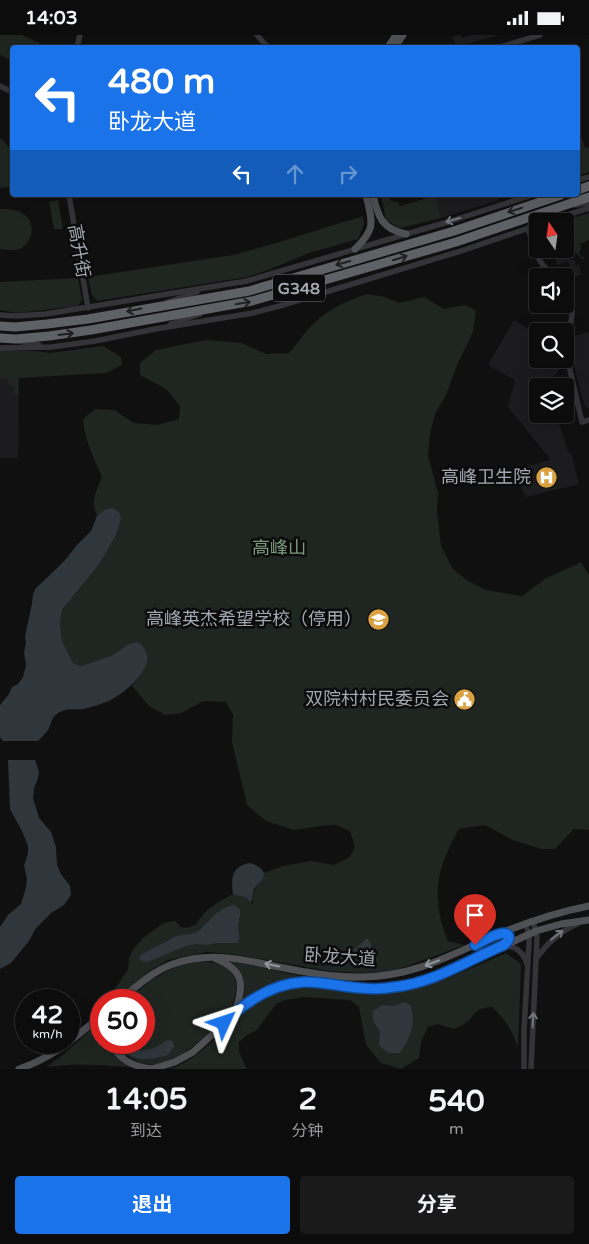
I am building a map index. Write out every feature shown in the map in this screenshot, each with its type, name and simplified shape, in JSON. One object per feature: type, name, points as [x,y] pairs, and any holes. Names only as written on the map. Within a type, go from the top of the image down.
[{"type":"highway","name":"G348","points":[[0,326],[15,327],[88,319],[249,291],[444,234],[555,197]]},
{"type":"highway","name":"G348","points":[[1,338],[49,336],[91,330],[278,295],[456,241],[589,197]]},
{"type":"main road","points":[[355,249],[369,232],[371,222],[366,197]]},
{"type":"main road","points":[[374,197],[379,218],[390,229],[406,234]]},
{"type":"main road","name":"卧龙大道","points":[[134,989],[172,964],[210,956],[234,958],[329,975],[363,977],[395,974],[417,969],[438,961],[498,934],[533,921],[567,910],[589,906]]},
{"type":"main road","points":[[567,910],[560,915],[560,919],[567,922]]},
{"type":"main road","name":"卧龙大道","points":[[153,1069],[175,1062],[193,1052],[234,1013],[259,995],[282,986],[303,982],[362,989],[395,987],[440,975],[529,933],[567,922],[587,920]]},
{"type":"main road","points":[[498,934],[506,933],[508,935],[508,941],[503,945]]},
{"type":"main road","points":[[210,956],[234,969],[240,979],[240,998],[234,1013]]},
{"type":"main road","points":[[80,1033],[90,1025]]},
{"type":"main road","points":[[19,1069],[51,1054]]},
{"type":"main road","points":[[119,1054],[132,1064],[142,1068],[153,1069]]},
{"type":"street","points":[[257,35],[267,45]]},
{"type":"street","points":[[507,45],[540,35]]},
{"type":"street","name":"高升街","points":[[69,197],[88,308]]},
{"type":"street","points":[[0,315],[46,314],[247,281],[526,197]]},
{"type":"street","points":[[551,210],[589,203]]},
{"type":"street","points":[[573,213],[589,208]]},
{"type":"street","points":[[0,348],[52,347],[109,339],[155,329],[253,313],[461,251],[528,228],[539,261],[544,268]]},
{"type":"street","points":[[153,307],[214,287]]},
{"type":"street","points":[[155,329],[220,307]]},
{"type":"street","points":[[572,313],[566,349],[567,357],[582,422],[589,420]]},
{"type":"street","points":[[1,338],[52,347]]},
{"type":"street","points":[[536,959],[551,940],[568,927],[587,920]]},
{"type":"street","points":[[531,1069],[537,937],[533,921]]},
{"type":"street","points":[[524,1069],[529,933],[525,924]]},
{"type":"street","points":[[503,945],[508,945],[521,952],[525,957],[528,967]]},
{"type":"shaded area","points":[[457,35],[461,35],[462,38],[473,35],[498,35],[464,45],[456,45],[452,37]]},
{"type":"shaded area","points":[[436,197],[498,197],[499,200],[441,218]]},
{"type":"shaded area","points":[[555,258],[571,258],[575,260],[576,265],[579,264],[582,275],[574,277],[574,268],[570,268],[568,262],[557,265]]},
{"type":"shaded area","points":[[514,320],[529,329],[529,368],[561,368],[552,378],[529,378],[529,423],[559,423],[569,454],[571,453],[579,484],[526,497],[516,469],[551,460],[508,407],[515,380],[488,365]]},
{"type":"shaded area","points":[[589,332],[589,409],[585,407],[575,371],[574,336]]},
{"type":"shaded area","points":[[0,378],[19,378],[18,458],[0,458]]},
{"type":"shaded area","points":[[112,508],[119,512],[121,519],[115,537],[100,563],[62,610],[60,622],[62,641],[73,663],[81,666],[113,655],[127,645],[137,642],[145,649],[146,666],[141,675],[117,697],[83,709],[66,710],[57,714],[53,718],[48,730],[38,741],[3,741],[0,737],[0,705],[12,687],[18,684],[23,677],[26,665],[24,652],[25,636],[33,594],[36,588],[91,531],[97,516],[104,510]]},
{"type":"shaded area","points":[[8,760],[35,760],[39,772],[33,798],[39,818],[51,832],[56,847],[57,865],[70,886],[71,895],[64,905],[51,913],[36,928],[29,941],[11,963],[0,969],[0,927],[8,915],[21,904],[26,888],[27,879],[24,866],[28,853],[28,846],[22,831],[10,809]]},
{"type":"shaded area","points":[[249,863],[258,866],[264,873],[263,879],[254,889],[251,903],[247,898],[233,894],[232,889],[234,874],[239,867]]},
{"type":"shaded area","points":[[234,905],[239,908],[240,912],[238,924],[239,942],[196,944],[186,946],[150,961],[140,960],[139,957],[142,954],[173,937],[197,932],[219,911]]},
{"type":"shaded area","points":[[366,939],[371,943],[369,957],[347,959],[344,957],[347,954]]},
{"type":"shaded area","points":[[405,1002],[411,1006],[413,1019],[411,1031],[400,1053],[388,1053],[379,1045],[380,1032],[373,1020],[373,1011],[382,1005],[393,1006]]},
{"type":"shaded area","points":[[167,1040],[173,1041],[174,1047],[168,1055],[154,1058],[140,1059],[128,1054],[155,1054],[155,1048]]},
{"type":"green space","points":[[0,35],[22,35],[40,45],[10,45],[10,60],[0,55]]},
{"type":"green space","points":[[0,138],[10,151],[10,187],[0,188]]},
{"type":"green space","points":[[580,138],[582,138],[585,148],[589,147],[589,172],[580,175]]},
{"type":"green space","points":[[381,197],[388,197],[391,201],[398,202],[400,206],[428,197],[436,197],[441,218],[400,228],[386,220]]},
{"type":"green space","points":[[58,200],[63,229],[54,229],[49,202]]},
{"type":"green space","points":[[0,209],[20,212],[28,218],[32,229],[31,234],[29,240],[22,248],[16,250],[0,249]]},
{"type":"green space","points":[[589,213],[589,240],[580,244],[581,250],[579,251],[581,257],[574,250],[574,217]]},
{"type":"green space","points":[[363,216],[364,224],[358,239],[309,253],[247,277],[97,301],[92,295],[88,277],[233,255]]},
{"type":"green space","points":[[78,278],[82,300],[78,306],[17,313],[0,310],[0,282]]},
{"type":"green space","name":"高峰山","points":[[367,294],[385,297],[399,303],[424,297],[444,309],[466,305],[476,311],[473,332],[457,365],[446,395],[435,414],[430,433],[428,456],[438,493],[437,512],[441,546],[453,569],[468,581],[486,590],[522,596],[545,579],[581,562],[589,575],[589,830],[574,829],[555,849],[541,849],[513,840],[485,825],[459,829],[448,850],[441,870],[438,903],[441,922],[448,941],[465,945],[391,972],[329,971],[232,954],[206,952],[168,960],[128,989],[115,989],[128,970],[132,951],[144,937],[164,923],[175,921],[181,927],[187,928],[195,925],[205,912],[233,894],[247,898],[253,905],[254,891],[264,873],[283,866],[311,861],[334,865],[350,857],[355,847],[350,831],[336,825],[294,830],[266,821],[247,805],[232,742],[233,715],[226,702],[204,701],[181,713],[165,715],[149,706],[132,686],[145,669],[127,645],[113,655],[81,666],[73,663],[62,641],[60,622],[62,610],[100,563],[115,537],[104,510],[97,516],[95,510],[95,496],[102,477],[87,441],[83,419],[95,409],[114,410],[134,423],[157,425],[179,419],[180,406],[166,389],[140,375],[140,363],[156,350],[206,340],[242,343],[266,354],[289,353],[309,328],[330,310]]},
{"type":"green space","points":[[103,346],[121,357],[122,365],[106,373],[19,378],[18,395],[15,395],[13,387],[8,383],[8,378],[0,378],[0,350],[50,353]]},
{"type":"green space","points":[[506,953],[521,964],[518,1047],[505,1021],[492,1007],[483,1008],[461,1026],[453,1029],[438,1024],[428,1027],[421,1042],[419,1058],[401,1069],[381,1063],[366,1045],[359,1007],[350,1000],[304,997],[285,1000],[276,1004],[257,1030],[239,1042],[239,1052],[247,1069],[169,1069],[199,1053],[252,1004],[282,989],[302,986],[348,993],[399,991],[427,985]]},
{"type":"green space","points":[[228,960],[301,976],[258,991],[241,1004],[244,991],[243,979],[238,969]]},
{"type":"green space","points":[[198,961],[215,963],[229,970],[236,981],[231,1010],[214,1028],[181,1055],[163,1063],[154,1065],[144,1064],[126,1054],[155,1054],[155,989],[140,989],[151,980],[175,967]]},
{"type":"green space","points":[[90,1030],[90,1054],[113,1054],[116,1058],[131,1067],[78,1065],[46,1067],[64,1054],[80,1054],[80,1039]]},
{"type":"place","name":"高峰卫生院","points":[[547,477]]},
{"type":"place","name":"高峰英杰希望学校（停用）","points":[[378,619]]},
{"type":"place","name":"双院村村民委员会","points":[[465,699]]},
{"type":"route","points":[[224,1023],[234,1013],[259,995],[282,986],[303,982],[362,989],[395,987],[440,975],[504,945],[509,937],[506,933],[498,934],[475,945]]}]
